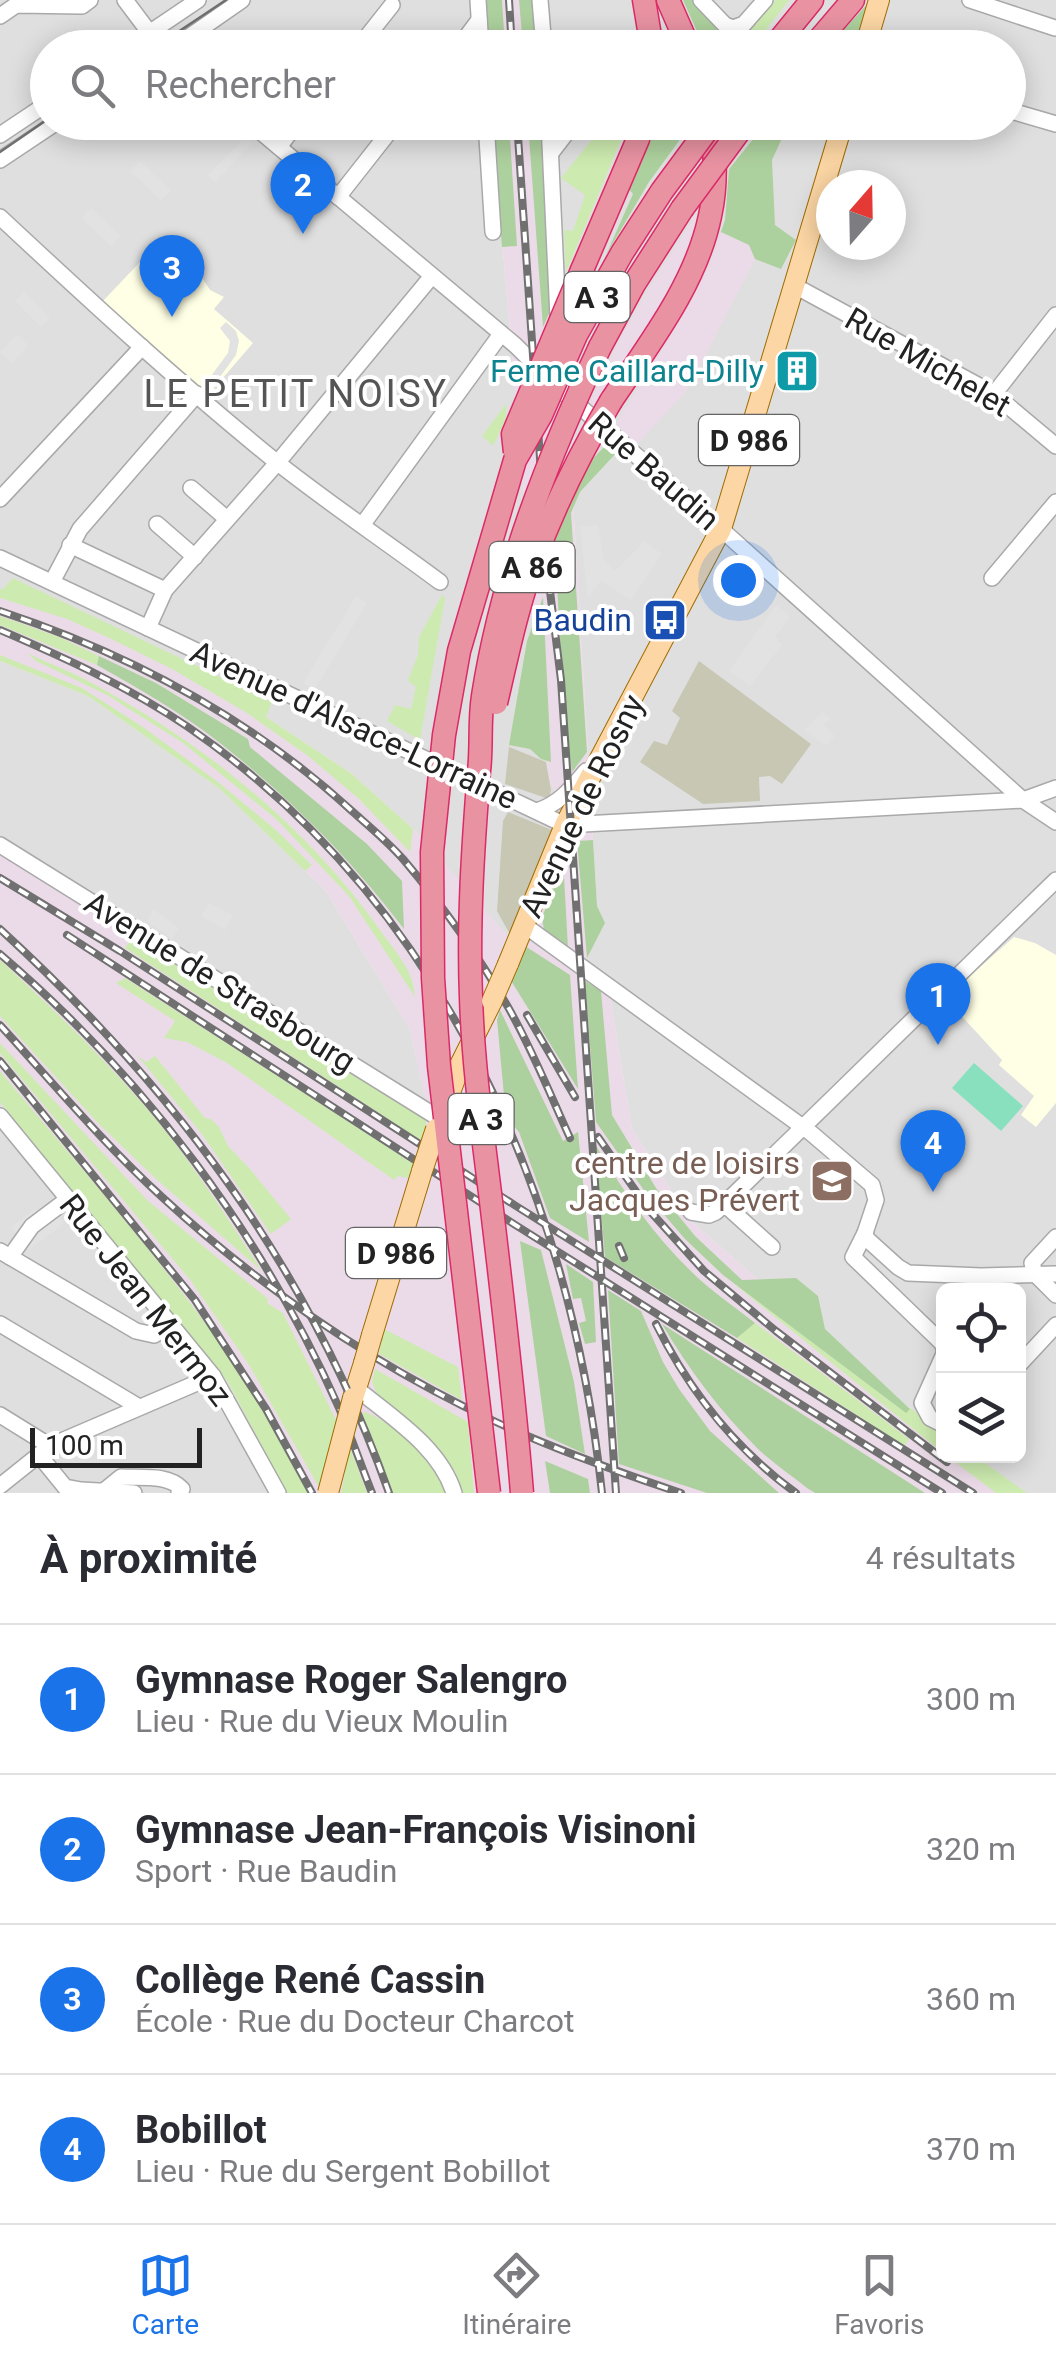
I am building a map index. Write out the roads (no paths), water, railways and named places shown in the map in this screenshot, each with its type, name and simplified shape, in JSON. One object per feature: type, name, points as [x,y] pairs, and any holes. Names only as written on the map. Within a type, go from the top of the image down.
[{"type":"highway","points":[[644,0],[649,30]]},
{"type":"highway","points":[[668,0],[681,30]]},
{"type":"highway","points":[[788,30],[812,0]]},
{"type":"highway","points":[[827,30],[853,0]]},
{"type":"highway","points":[[515,460],[513,434],[638,140]]},
{"type":"highway","name":"A 3","points":[[488,1493],[439,1066],[431,915],[432,852],[444,735],[458,651],[515,460],[541,414],[576,335],[622,253],[700,140]]},
{"type":"highway","name":"A 86","points":[[482,744],[496,704],[514,624],[560,498],[590,437],[697,260],[714,197],[715,140]]},
{"type":"highway","name":"A 3","points":[[522,1493],[470,996],[472,858],[482,744],[480,715],[502,608],[555,446],[634,284],[733,140]]},
{"type":"main road","points":[[870,30],[879,0]]},
{"type":"main road","name":"Avenue de Rosny","points":[[328,1493],[354,1393],[422,1171],[460,1065],[492,1001],[565,825],[720,529],[838,140]]},
{"type":"street","points":[[0,16],[16,5],[82,6],[90,0]]},
{"type":"street","points":[[125,0],[148,30]]},
{"type":"street","points":[[153,30],[198,0]]},
{"type":"street","points":[[199,30],[242,0]]},
{"type":"street","points":[[478,0],[480,30]]},
{"type":"street","points":[[540,0],[542,30]]},
{"type":"street","points":[[701,0],[725,25],[733,28],[744,24],[766,0]]},
{"type":"street","points":[[970,0],[1055,28]]},
{"type":"street","points":[[372,30],[392,5]]},
{"type":"street","points":[[472,30],[479,20]]},
{"type":"street","points":[[1026,115],[1056,124]]},
{"type":"street","points":[[0,135],[30,116]]},
{"type":"street","points":[[0,160],[30,140]]},
{"type":"street","name":"Rue Baudin","points":[[271,140],[538,366],[1023,800],[1056,822]]},
{"type":"street","points":[[279,147],[284,140]]},
{"type":"street","points":[[338,196],[383,140]]},
{"type":"street","points":[[487,140],[493,232]]},
{"type":"street","points":[[550,140],[562,391]]},
{"type":"street","points":[[551,153],[561,140]]},
{"type":"street","points":[[0,217],[142,347],[278,462],[440,582]]},
{"type":"street","points":[[148,628],[165,590],[278,462],[432,276]]},
{"type":"street","name":"Rue Michelet","points":[[795,286],[994,394],[1056,446]]},
{"type":"street","points":[[994,394],[1056,314]]},
{"type":"street","points":[[363,524],[501,334]]},
{"type":"street","points":[[0,499],[142,347]]},
{"type":"street","points":[[52,582],[80,529],[198,394]]},
{"type":"street","points":[[191,488],[227,518]]},
{"type":"street","points":[[992,578],[1056,502]]},
{"type":"street","points":[[157,524],[195,557]]},
{"type":"street","points":[[70,545],[165,590]]},
{"type":"street","name":"Avenue d'Alsace-Lorraine","points":[[0,558],[565,825],[1023,800],[1056,788]]},
{"type":"street","points":[[536,812],[552,806],[570,791],[611,740]]},
{"type":"street","name":"Avenue de Strasbourg","points":[[0,844],[438,1124]]},
{"type":"street","points":[[690,1212],[716,1212],[1056,880]]},
{"type":"street","points":[[524,925],[802,1126],[872,1185],[876,1200],[852,1257],[936,1337]]},
{"type":"street","name":"Rue Jean Mermoz","points":[[0,1116],[214,1376],[278,1493]]},
{"type":"street","points":[[68,1199],[32,1226],[5,1254],[136,1331],[154,1334],[172,1324]]},
{"type":"street","points":[[724,1203],[772,1246]]},
{"type":"street","points":[[864,1233],[908,1272],[981,1276],[1056,1274]]},
{"type":"street","points":[[1056,1237],[1032,1262],[1035,1274],[1056,1295]]},
{"type":"street","points":[[0,1324],[139,1408]]},
{"type":"street","points":[[1026,1357],[1056,1324]]},
{"type":"street","points":[[936,1371],[922,1404],[936,1421]]},
{"type":"street","points":[[0,1486],[45,1450],[214,1376]]},
{"type":"street","points":[[354,1393],[423,1446],[442,1468],[454,1493]]},
{"type":"street","points":[[0,1415],[45,1450],[65,1487],[134,1493]]},
{"type":"street","points":[[105,1490],[122,1476],[168,1479],[178,1483],[182,1489],[179,1493]]},
{"type":"tram line","points":[[181,30],[226,0]]},
{"type":"tram line","points":[[0,152],[30,131]]},
{"type":"railway","points":[[509,0],[511,30]]},
{"type":"railway","points":[[518,140],[548,575],[561,680],[616,1493]]},
{"type":"railway","points":[[0,611],[96,647],[231,719],[314,778],[379,835],[432,894],[484,968],[525,1039],[570,1138]]},
{"type":"railway","points":[[0,630],[96,674],[166,712],[277,798],[355,878],[422,967],[478,1063],[524,1165],[560,1272],[585,1381],[602,1493]]},
{"type":"railway","points":[[0,878],[973,1493]]},
{"type":"railway","points":[[0,929],[124,1053],[230,1187],[319,1332],[357,1410],[389,1493]]},
{"type":"railway","points":[[67,935],[517,1226],[942,1493]]},
{"type":"railway","points":[[0,954],[103,1052],[195,1162],[236,1220],[308,1344],[339,1408],[372,1493]]},
{"type":"railway","points":[[527,1015],[575,1097]]},
{"type":"railway","points":[[0,1025],[99,1135],[162,1197],[239,1263],[320,1322],[406,1376],[496,1422],[681,1493]]},
{"type":"railway","points":[[0,1061],[195,1300],[266,1409],[312,1493]]},
{"type":"railway","points":[[598,1137],[649,1210],[704,1271],[936,1454]]},
{"type":"railway","points":[[619,1246],[624,1258]]},
{"type":"railway","points":[[656,1324],[684,1373],[733,1438],[796,1493]]},
{"type":"place","name":"Gymnase Jean-François Visinoni","points":[[303,234]]},
{"type":"place","name":"Collège René Cassin","points":[[172,317]]},
{"type":"place","name":"Ferme Caillard-Dilly","points":[[797,371]]},
{"type":"place","name":"Baudin","points":[[665,620]]},
{"type":"place","name":"Gymnase Roger Salengro","points":[[938,1045]]},
{"type":"place","name":"centre de loisirs Jacques Prévert","points":[[832,1181]]},
{"type":"place","name":"Bobillot","points":[[933,1192]]},
{"type":"district","name":"LE PETIT NOISY","points":[[296,394]]}]
